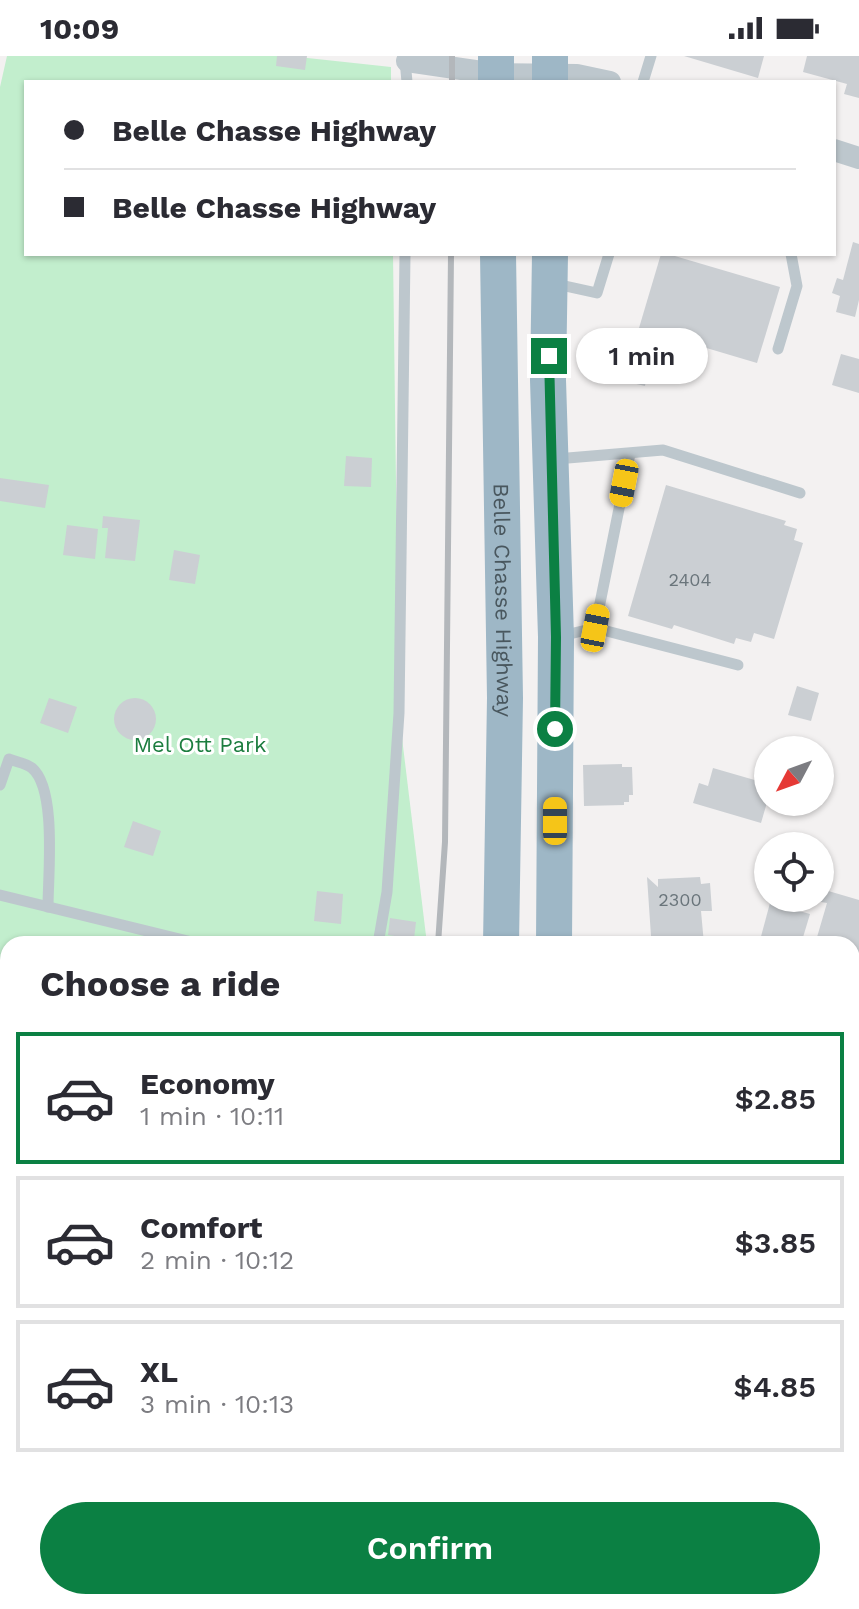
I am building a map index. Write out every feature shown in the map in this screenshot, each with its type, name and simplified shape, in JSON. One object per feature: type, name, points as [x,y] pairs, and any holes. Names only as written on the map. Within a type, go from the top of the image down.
[{"type":"highway","name":"Belle Chasse Highway","points":[[498,256],[505,698],[501,936]]},
{"type":"highway","points":[[550,268],[548,380],[556,637],[554,936]]},
{"type":"street","points":[[405,66],[550,71],[601,80]]},
{"type":"street","points":[[836,151],[859,158]]},
{"type":"lane","points":[[644,80],[651,56]]},
{"type":"lane","points":[[379,936],[387,892],[399,713],[405,256]]},
{"type":"lane","points":[[550,268],[597,293],[608,256]]},
{"type":"lane","points":[[778,349],[797,286],[791,256]]},
{"type":"lane","points":[[552,459],[663,450],[800,493]]},
{"type":"lane","points":[[595,628],[630,454]]},
{"type":"lane","points":[[556,637],[595,628],[738,665]]},
{"type":"lane","points":[[0,785],[9,759],[30,766],[42,781],[47,802],[48,907]]},
{"type":"lane","points":[[0,895],[167,936]]},
{"type":"green space","name":"Mel Ott Park","points":[[7,56],[289,56],[391,67],[391,80],[24,80],[24,256],[393,256],[399,713],[426,936],[0,936],[0,87]]},
{"type":"building","points":[[277,56],[307,56],[305,70],[276,66]]},
{"type":"building","points":[[684,56],[764,56],[758,78]]},
{"type":"building","points":[[807,56],[859,56],[859,98],[844,94],[847,84],[803,72]]},
{"type":"building","points":[[853,242],[859,244],[859,300],[855,317],[836,312],[840,296],[832,293],[837,278],[843,280]]},
{"type":"building","points":[[660,256],[675,256],[780,287],[757,363],[639,328]]},
{"type":"building","points":[[616,336],[656,345],[654,354],[678,359],[672,384],[646,379],[645,386],[598,375],[606,340],[615,342]]},
{"type":"building","points":[[841,354],[859,359],[859,393],[832,385]]},
{"type":"building","points":[[346,456],[372,458],[371,487],[344,486]]},
{"type":"building","points":[[0,478],[49,485],[45,508],[0,501]]},
{"type":"building","points":[[666,485],[786,521],[784,525],[797,529],[794,540],[803,543],[774,639],[754,633],[751,642],[736,638],[734,644],[674,625],[672,629],[628,616]]},
{"type":"building","points":[[103,516],[140,520],[135,561],[105,558],[108,528],[102,528]]},
{"type":"building","points":[[67,525],[98,529],[95,559],[63,555]]},
{"type":"building","points":[[174,550],[200,555],[195,584],[169,580]]},
{"type":"building","points":[[797,686],[819,693],[811,721],[788,715]]},
{"type":"building","points":[[49,698],[77,707],[68,733],[40,723]]},
{"type":"building","points":[[135,698],[150,704],[156,719],[150,734],[135,740],[120,734],[114,719],[120,704]]},
{"type":"building","points":[[622,764],[622,767],[632,767],[633,795],[629,795],[629,802],[624,802],[624,805],[584,806],[583,765]]},
{"type":"building","points":[[713,768],[754,780],[754,816],[763,816],[761,823],[693,803],[699,783],[708,786]]},
{"type":"building","points":[[133,821],[161,831],[153,856],[124,847]]},
{"type":"building","points":[[647,877],[658,887],[658,879],[700,877],[701,884],[710,883],[712,911],[701,911],[703,936],[651,936]]},
{"type":"building","points":[[317,891],[343,894],[341,924],[314,921]]},
{"type":"building","points":[[834,893],[859,900],[859,936],[817,936],[824,912],[834,912]]},
{"type":"building","points":[[768,912],[810,914],[803,936],[761,936]]},
{"type":"building","points":[[390,918],[416,922],[414,936],[388,935]]},
{"type":"railway","points":[[452,56],[452,80]]},
{"type":"railway","points":[[439,936],[445,842],[451,256]]},
{"type":"route","points":[[549,356],[556,637],[555,729]]}]
